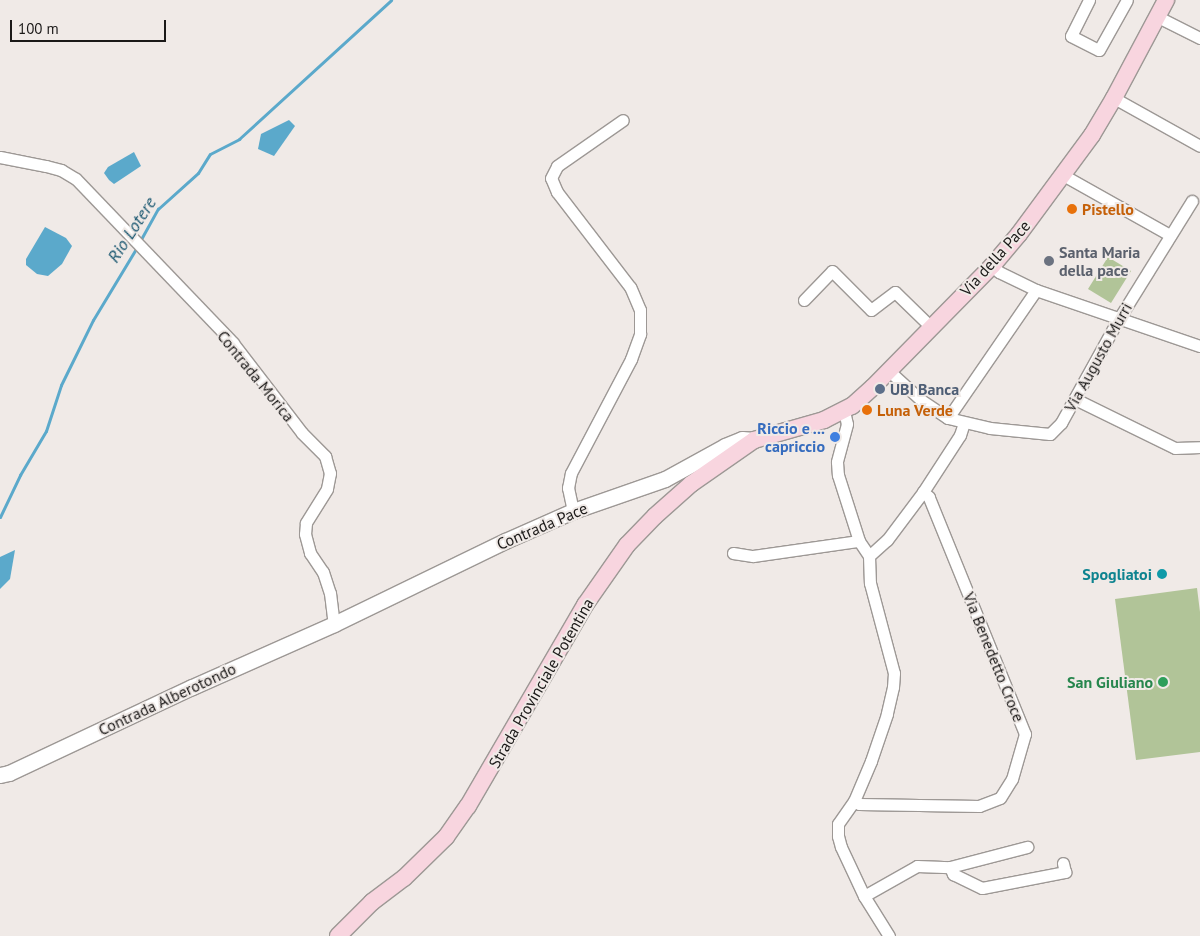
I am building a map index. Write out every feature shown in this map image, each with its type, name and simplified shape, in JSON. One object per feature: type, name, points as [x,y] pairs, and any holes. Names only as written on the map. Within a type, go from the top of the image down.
[{"type":"main road","name":"Via della Pace","points":[[754,440],[824,420],[844,411],[873,387],[992,266],[1063,176],[1114,98],[1158,5]]},
{"type":"main road","name":"Strada Provinciale Potentina","points":[[338,936],[372,902],[404,878],[446,837],[468,806],[495,761],[585,605],[627,545],[691,484],[754,440]]},
{"type":"street","points":[[1089,0],[1071,36],[1099,50],[1127,0]]},
{"type":"street","points":[[1158,5],[1200,38]]},
{"type":"street","points":[[1114,98],[1200,146]]},
{"type":"street","points":[[573,511],[568,488],[571,473],[632,359],[640,334],[640,310],[630,287],[557,192],[551,178],[557,166],[623,120]]},
{"type":"street","name":"Contrada Morica","points":[[0,157],[62,170],[76,179],[233,343],[302,433],[326,456],[330,472],[327,489],[306,523],[305,534],[310,553],[322,572],[330,594],[334,624]]},
{"type":"street","points":[[1063,176],[1170,235]]},
{"type":"street","name":"Via Augusto Murri","points":[[964,423],[1050,434],[1061,423],[1118,319],[1192,201]]},
{"type":"street","points":[[992,266],[999,272],[1036,290],[1200,346]]},
{"type":"street","points":[[804,300],[832,271],[871,310],[895,292],[931,328]]},
{"type":"street","points":[[948,418],[1036,290]]},
{"type":"street","points":[[869,556],[887,540],[923,492],[960,435],[964,423],[948,418],[921,400],[888,370]]},
{"type":"street","points":[[1075,399],[1175,448],[1200,448]]},
{"type":"street","points":[[844,411],[847,424],[840,448],[837,468],[859,541],[869,556],[870,583],[892,659],[893,687],[871,761],[854,801],[838,824],[838,836],[840,847],[864,896],[889,936]]},
{"type":"street","name":"Contrada Pace","points":[[334,624],[505,541],[573,511],[665,479],[725,446],[742,439],[754,440]]},
{"type":"street","name":"Via Benedetto Croce","points":[[854,801],[859,804],[979,806],[1000,798],[1012,779],[1025,734],[929,497],[923,492]]},
{"type":"street","points":[[733,553],[753,556],[859,541]]},
{"type":"street","name":"Contrada Alberotondo","points":[[0,775],[9,773],[192,687],[334,624]]},
{"type":"street","points":[[864,896],[916,866],[950,867],[1027,847]]},
{"type":"street","points":[[950,867],[953,874],[982,888],[1065,872],[1063,863]]},
{"type":"green space","points":[[1108,257],[1131,271],[1111,303],[1088,289]]},
{"type":"green space","name":"San Giuliano","points":[[1197,588],[1200,612],[1200,752],[1136,760],[1115,599]]},
{"type":"water","points":[[289,120],[295,126],[274,156],[258,149],[261,134]]},
{"type":"water","points":[[134,152],[141,166],[114,184],[104,173],[108,167]]},
{"type":"water","points":[[45,227],[66,238],[72,246],[62,264],[48,276],[37,274],[26,265],[26,259]]},
{"type":"water","points":[[15,550],[10,579],[0,589],[0,557]]},
{"type":"waterway","name":"Rio Lotere","points":[[140,241],[158,209],[198,173],[210,154],[239,139],[391,0]]},
{"type":"waterway","name":"Rio Lotere","points":[[0,517],[20,475],[46,431],[61,385],[93,320],[137,247]]},
{"type":"place","name":"Pistello","points":[[1072,209]]},
{"type":"place","name":"Santa Maria della pace","points":[[1049,261]]},
{"type":"place","name":"UBI Banca","points":[[880,389]]},
{"type":"place","name":"Luna Verde","points":[[867,410]]},
{"type":"place","name":"Riccio e ... capriccio","points":[[835,437]]},
{"type":"place","name":"Spogliatoi","points":[[1162,574]]},
{"type":"place","name":"San Giuliano","points":[[1163,682]]}]
